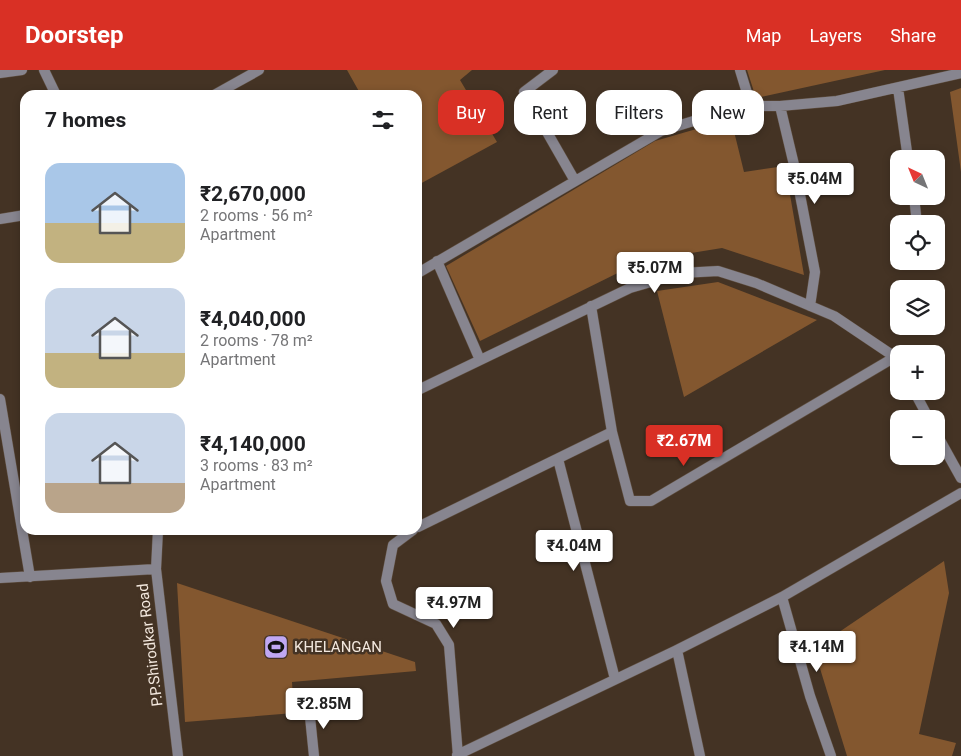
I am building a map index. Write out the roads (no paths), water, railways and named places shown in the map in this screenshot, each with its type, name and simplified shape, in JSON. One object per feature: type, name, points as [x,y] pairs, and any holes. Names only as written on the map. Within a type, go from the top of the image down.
[{"type":"street","points":[[0,73],[22,70]]},
{"type":"street","points":[[44,70],[54,90]]},
{"type":"street","points":[[223,90],[259,70]]},
{"type":"street","points":[[553,70],[524,92],[575,181]]},
{"type":"street","points":[[740,70],[746,90]]},
{"type":"street","points":[[764,106],[837,101],[961,73]]},
{"type":"street","points":[[898,88],[907,150]]},
{"type":"street","points":[[780,106],[795,169],[815,272],[810,306]]},
{"type":"street","points":[[422,270],[661,131],[692,121]]},
{"type":"street","points":[[0,219],[20,216]]},
{"type":"street","points":[[437,261],[480,360]]},
{"type":"street","points":[[422,388],[630,288],[682,273],[718,271],[756,283],[834,316],[890,356]]},
{"type":"street","points":[[591,306],[612,432],[630,501],[651,501],[890,365]]},
{"type":"street","points":[[0,399],[20,518]]},
{"type":"street","points":[[422,525],[612,432]]},
{"type":"street","points":[[945,449],[961,478]]},
{"type":"street","points":[[558,459],[616,679]]},
{"type":"street","points":[[406,535],[393,545],[386,581],[393,604],[436,624],[449,645],[458,755],[677,650],[782,596],[961,492]]},
{"type":"street","points":[[23,535],[30,577]]},
{"type":"street","name":"P.P.Shirodkar Road","points":[[158,535],[156,568],[178,756]]},
{"type":"street","points":[[0,578],[156,568]]},
{"type":"street","points":[[782,596],[810,696],[831,756]]},
{"type":"street","points":[[677,650],[700,756]]},
{"type":"street","points":[[309,706],[314,756]]},
{"type":"place","name":"KHELANGAN","points":[[276,647]]}]
